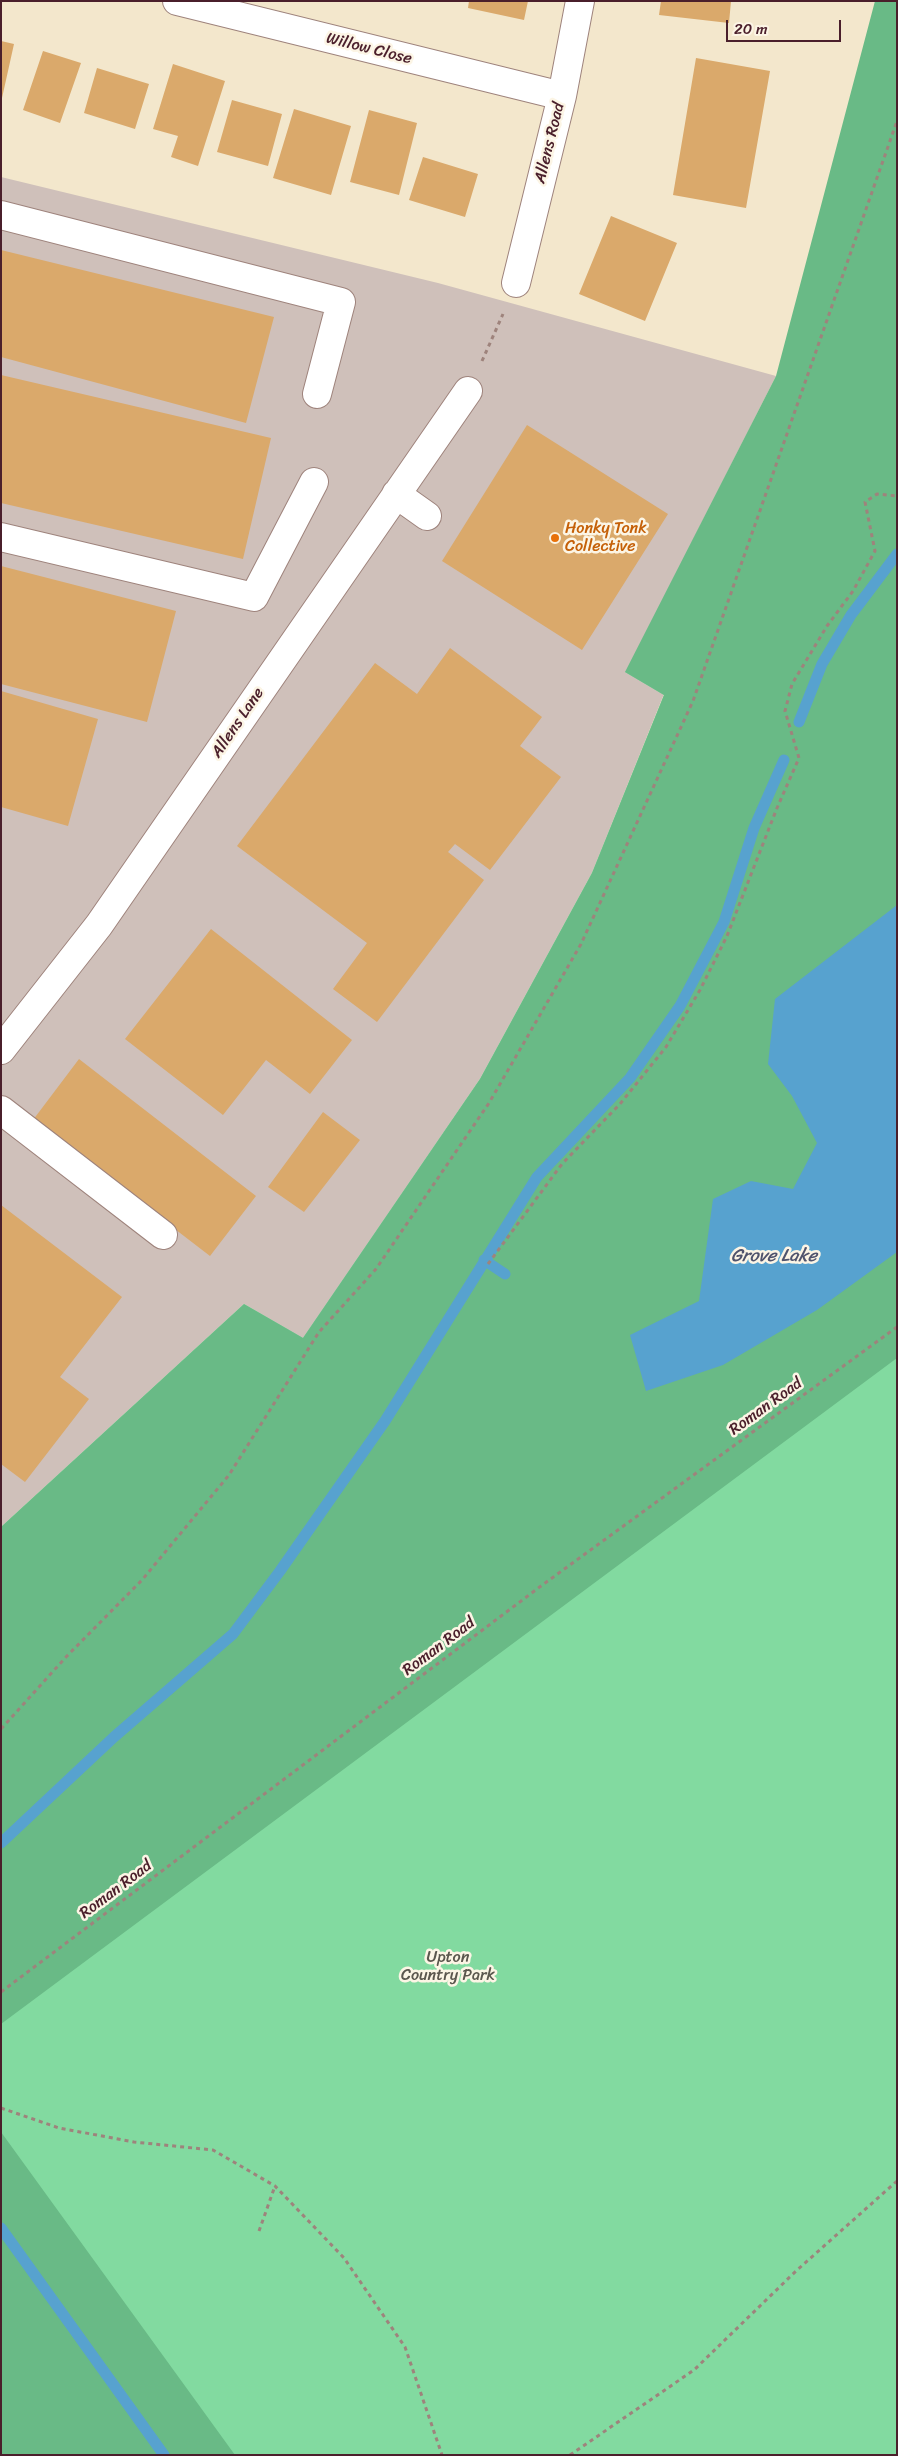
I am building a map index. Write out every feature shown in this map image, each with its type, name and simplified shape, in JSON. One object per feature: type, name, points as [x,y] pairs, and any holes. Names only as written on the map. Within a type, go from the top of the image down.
[{"type":"street","name":"Willow Close","points":[[177,1],[562,96]]},
{"type":"street","name":"Allens Road","points":[[516,283],[562,96],[580,1]]},
{"type":"street","points":[[1,215],[341,302],[317,394]]},
{"type":"street","name":"Allens Lane","points":[[1,1050],[99,925],[468,391]]},
{"type":"street","points":[[1,537],[254,597],[314,482]]},
{"type":"street","points":[[396,494],[427,516]]},
{"type":"street","points":[[1,1110],[163,1235]]},
{"type":"path","points":[[1,1729],[66,1656],[142,1580],[229,1475],[320,1332],[376,1269],[483,1111],[581,944],[693,701],[897,120]]},
{"type":"path","points":[[468,391],[516,283]]},
{"type":"path","points":[[488,1264],[562,1164],[620,1104],[666,1047],[700,990],[727,936],[777,808],[799,758],[785,711],[792,684],[827,626],[852,591],[874,551],[865,502],[877,494],[897,496]]},
{"type":"path","name":"Roman Road","points":[[1,1992],[541,1586],[897,1327]]},
{"type":"path","points":[[1,2108],[59,2128],[134,2142],[213,2150],[275,2186],[344,2258],[405,2347],[442,2455]]},
{"type":"path","points":[[570,2455],[694,2370],[796,2271],[897,2180]]},
{"type":"path","points":[[259,2231],[275,2186]]},
{"type":"shaded area","points":[[1,177],[438,283],[776,376],[626,672],[664,694],[592,873],[480,1079],[303,1339],[244,1304],[1,1527]]},
{"type":"green space","points":[[875,1],[897,1],[897,1358],[1,2024],[1,1527],[244,1304],[303,1338],[480,1079],[592,873],[664,695],[625,672],[776,376]]},
{"type":"green space","name":"Upton Country Park","points":[[897,432],[897,2455],[1,2455],[1,1527],[244,1304],[303,1338],[480,1079],[592,873],[664,695],[625,672]]},
{"type":"green space","points":[[1,2132],[235,2455],[1,2455]]},
{"type":"water","name":"Grove Lake","points":[[897,905],[897,1252],[817,1310],[723,1365],[646,1391],[630,1335],[699,1301],[713,1199],[751,1181],[793,1189],[817,1143],[792,1096],[768,1064],[775,999]]},
{"type":"building","points":[[469,1],[528,1],[524,20],[468,8]]},
{"type":"building","points":[[661,1],[731,1],[729,23],[659,15]]},
{"type":"building","points":[[1,41],[14,44],[2,98],[1,98]]},
{"type":"building","points":[[43,51],[81,63],[60,123],[23,110]]},
{"type":"building","points":[[696,58],[770,71],[746,208],[673,195]]},
{"type":"building","points":[[173,64],[225,81],[198,166],[171,157],[178,136],[153,129]]},
{"type":"building","points":[[97,68],[149,84],[135,129],[84,113]]},
{"type":"building","points":[[232,100],[282,114],[268,166],[217,152]]},
{"type":"building","points":[[294,109],[351,126],[331,195],[273,178]]},
{"type":"building","points":[[369,110],[417,123],[399,195],[350,182]]},
{"type":"building","points":[[423,157],[478,174],[465,217],[409,200]]},
{"type":"building","points":[[611,216],[677,243],[645,321],[579,294]]},
{"type":"building","points":[[1,250],[274,317],[246,423],[1,357]]},
{"type":"building","points":[[1,375],[271,438],[243,559],[1,503]]},
{"type":"building","name":"Honky Tonk Collective","points":[[527,425],[668,514],[582,650],[442,561]]},
{"type":"building","points":[[1,566],[176,611],[147,722],[1,684]]},
{"type":"building","points":[[450,648],[542,717],[520,746],[561,777],[490,870],[455,844],[448,852],[484,880],[377,1022],[333,989],[367,943],[237,846],[375,663],[417,694]]},
{"type":"building","points":[[1,691],[98,719],[68,826],[1,807]]},
{"type":"building","points":[[211,929],[352,1040],[310,1094],[266,1060],[223,1115],[125,1039]]},
{"type":"building","points":[[79,1059],[256,1196],[210,1256],[33,1120]]},
{"type":"building","points":[[323,1112],[360,1140],[304,1212],[268,1187]]},
{"type":"building","points":[[1,1205],[122,1297],[60,1377],[89,1399],[25,1482],[1,1464]]},
{"type":"waterway","points":[[799,722],[822,664],[851,615],[897,554]]},
{"type":"waterway","points":[[1,1843],[114,1737],[233,1634],[280,1571],[385,1421],[537,1177],[630,1078],[680,1006],[724,922],[754,828],[784,760]]},
{"type":"waterway","points":[[484,1260],[505,1274]]},
{"type":"waterway","points":[[1,2228],[164,2455]]},
{"type":"place","name":"Honky Tonk Collective","points":[[555,538]]}]
